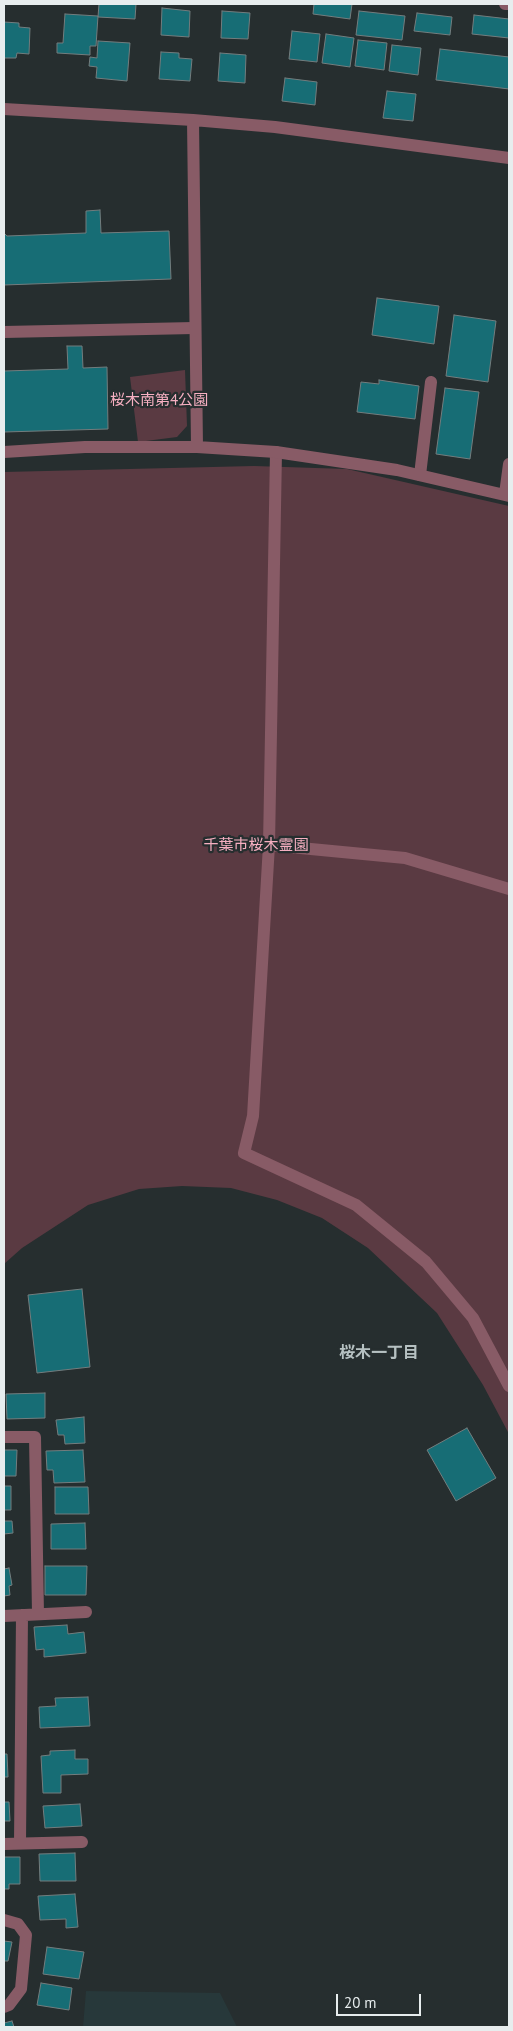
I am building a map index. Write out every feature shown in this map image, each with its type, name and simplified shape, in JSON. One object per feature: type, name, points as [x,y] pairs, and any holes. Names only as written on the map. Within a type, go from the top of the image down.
[{"type":"street","points":[[4,109],[193,120],[275,128],[509,158]]},
{"type":"street","points":[[193,120],[194,328],[197,447]]},
{"type":"street","points":[[4,332],[194,328]]},
{"type":"street","points":[[420,475],[431,382]]},
{"type":"street","points":[[4,452],[85,447],[197,447],[276,452],[420,475],[507,495],[509,464]]},
{"type":"street","points":[[276,452],[269,845],[253,1116],[244,1153],[356,1205],[426,1262],[473,1318],[509,1386]]},
{"type":"street","points":[[269,845],[406,858],[509,889]]},
{"type":"street","points":[[4,1437],[35,1437],[38,1614]]},
{"type":"street","points":[[4,1616],[86,1612]]},
{"type":"street","points":[[20,1843],[22,1615]]},
{"type":"street","points":[[4,1844],[82,1842]]},
{"type":"street","points":[[4,1920],[18,1924],[26,1935],[21,1989],[9,2005],[4,2007]]},
{"type":"shaded area","points":[[86,1991],[220,1993],[237,2027],[83,2027]]},
{"type":"green space","name":"桜木南第4公園","points":[[185,370],[187,426],[177,437],[138,442],[130,377]]},
{"type":"green space","name":"千葉市桜木霊園","points":[[254,466],[347,469],[509,506],[509,1434],[483,1385],[437,1313],[368,1248],[322,1218],[277,1200],[231,1188],[182,1186],[139,1189],[88,1205],[22,1248],[4,1264],[4,472]]},
{"type":"building","points":[[99,4],[136,4],[135,19],[98,17]]},
{"type":"building","points":[[314,4],[352,4],[350,19],[313,14]]},
{"type":"building","points":[[162,8],[190,11],[189,37],[161,35]]},
{"type":"building","points":[[222,11],[250,13],[248,39],[221,38]]},
{"type":"building","points":[[359,11],[405,16],[402,40],[356,35]]},
{"type":"building","points":[[417,13],[452,17],[450,35],[414,31]]},
{"type":"building","points":[[65,14],[98,16],[96,46],[90,46],[90,55],[57,53],[57,43],[63,43]]},
{"type":"building","points":[[474,15],[509,19],[509,38],[472,34]]},
{"type":"building","points":[[4,22],[19,23],[19,27],[30,28],[29,54],[17,53],[16,58],[4,58]]},
{"type":"building","points":[[292,31],[320,34],[317,62],[289,59]]},
{"type":"building","points":[[326,34],[354,38],[350,67],[322,63]]},
{"type":"building","points":[[358,40],[387,43],[384,70],[355,66]]},
{"type":"building","points":[[98,41],[130,43],[127,81],[96,78],[97,67],[89,66],[90,57],[97,58]]},
{"type":"building","points":[[392,45],[421,48],[418,75],[389,71]]},
{"type":"building","points":[[440,49],[509,57],[509,89],[436,80]]},
{"type":"building","points":[[161,52],[179,53],[179,58],[192,59],[190,81],[159,79]]},
{"type":"building","points":[[220,53],[246,55],[245,83],[218,81]]},
{"type":"building","points":[[285,78],[317,82],[315,105],[282,101]]},
{"type":"building","points":[[387,91],[416,94],[413,121],[383,118]]},
{"type":"building","points":[[100,210],[101,233],[169,231],[171,279],[4,285],[4,233],[7,236],[86,233],[86,211]]},
{"type":"building","points":[[377,298],[439,306],[434,344],[372,335]]},
{"type":"building","points":[[454,315],[496,321],[488,382],[446,376]]},
{"type":"building","points":[[67,346],[82,346],[83,368],[107,367],[108,429],[4,432],[4,371],[68,369]]},
{"type":"building","points":[[379,380],[419,386],[415,419],[357,412],[361,382],[379,384]]},
{"type":"building","points":[[445,388],[479,392],[470,459],[436,454]]},
{"type":"building","points":[[82,1289],[90,1367],[37,1373],[28,1295]]},
{"type":"building","points":[[45,1393],[45,1418],[7,1419],[6,1394]]},
{"type":"building","points":[[84,1417],[85,1443],[65,1444],[64,1435],[58,1435],[56,1420]]},
{"type":"building","points":[[467,1428],[496,1478],[456,1501],[427,1450]]},
{"type":"building","points":[[4,1450],[17,1450],[16,1476],[4,1476]]},
{"type":"building","points":[[83,1450],[85,1482],[54,1483],[53,1470],[47,1470],[46,1451]]},
{"type":"building","points":[[4,1486],[11,1486],[11,1510],[4,1510]]},
{"type":"building","points":[[55,1487],[88,1487],[89,1514],[55,1514]]},
{"type":"building","points":[[4,1521],[12,1521],[13,1533],[4,1534]]},
{"type":"building","points":[[85,1523],[86,1549],[51,1549],[51,1524]]},
{"type":"building","points":[[45,1566],[87,1566],[86,1595],[45,1595]]},
{"type":"building","points":[[9,1568],[12,1585],[9,1586],[10,1595],[4,1596],[4,1569]]},
{"type":"building","points":[[67,1625],[68,1634],[84,1632],[86,1653],[44,1657],[44,1649],[36,1650],[34,1627]]},
{"type":"building","points":[[88,1697],[90,1726],[40,1728],[39,1707],[56,1706],[55,1698]]},
{"type":"building","points":[[75,1750],[75,1759],[88,1759],[88,1774],[61,1775],[61,1793],[43,1793],[41,1756],[50,1755],[50,1751]]},
{"type":"building","points":[[4,1754],[7,1754],[8,1777],[4,1777]]},
{"type":"building","points":[[4,1802],[9,1802],[10,1821],[4,1821]]},
{"type":"building","points":[[80,1804],[82,1826],[45,1828],[43,1806]]},
{"type":"building","points":[[75,1853],[76,1881],[40,1881],[39,1854]]},
{"type":"building","points":[[4,1857],[20,1857],[20,1884],[9,1884],[9,1889],[4,1889]]},
{"type":"building","points":[[75,1894],[78,1927],[66,1928],[66,1919],[40,1920],[38,1896]]},
{"type":"building","points":[[4,1941],[12,1942],[8,1961],[4,1961]]},
{"type":"building","points":[[47,1947],[84,1952],[79,1979],[43,1974]]},
{"type":"building","points":[[41,1983],[72,1988],[69,2010],[37,2005]]},
{"type":"building","points":[[12,2021],[14,2027],[4,2027],[4,2023]]},
{"type":"district","name":"桜木一丁目","points":[[379,1353]]}]
